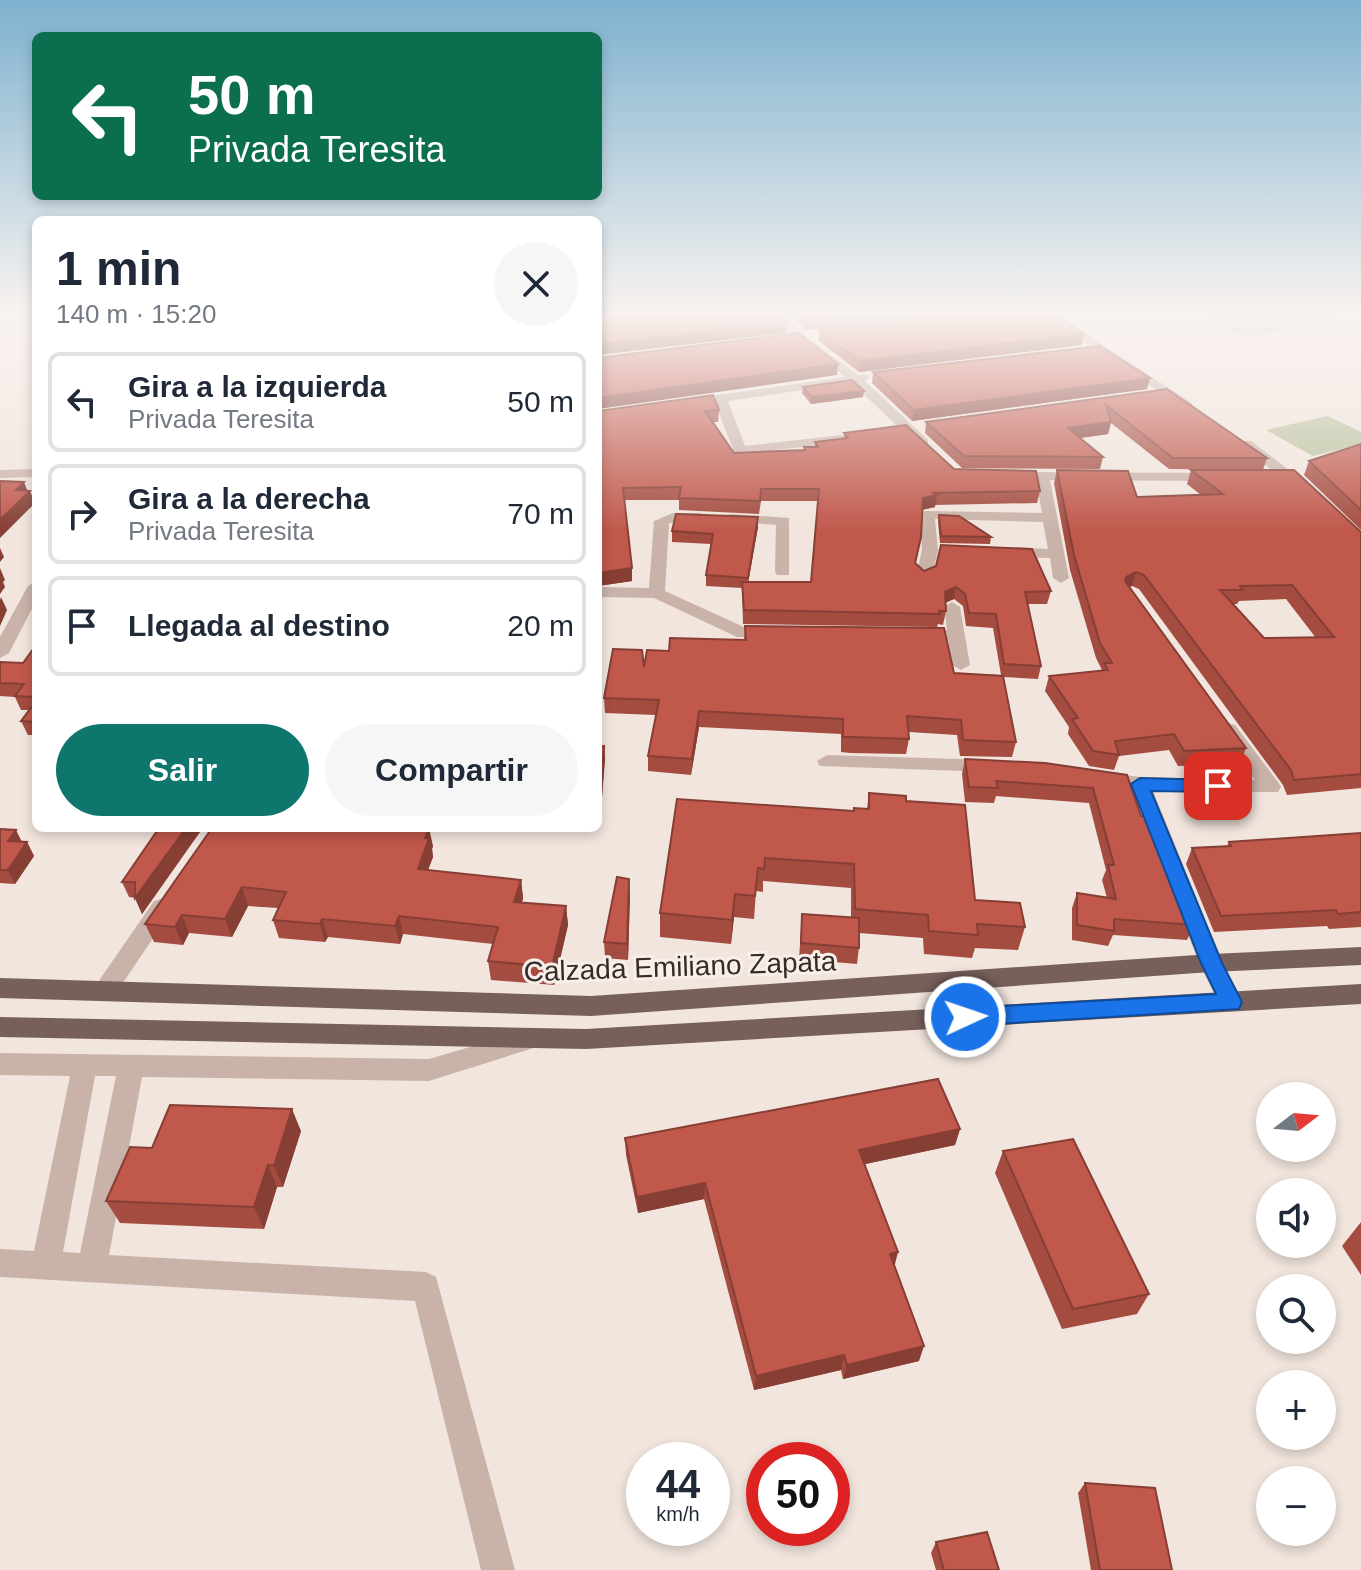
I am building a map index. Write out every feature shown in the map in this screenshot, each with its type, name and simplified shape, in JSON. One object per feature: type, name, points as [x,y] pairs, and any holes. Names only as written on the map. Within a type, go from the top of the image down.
[{"type":"main road","name":"Calzada Emiliano Zapata","points":[[0,988],[591,1006],[1211,963],[1361,956]]},
{"type":"main road","points":[[0,1027],[602,1038],[1361,994]]},
{"type":"street","points":[[674,405],[810,385]]},
{"type":"street","points":[[862,385],[931,452]]},
{"type":"street","points":[[1158,385],[1195,410]]},
{"type":"street","points":[[1140,397],[1170,393]]},
{"type":"street","points":[[720,398],[740,451],[850,438]]},
{"type":"street","points":[[894,432],[925,428]]},
{"type":"street","points":[[1232,435],[1294,477],[1317,499]]},
{"type":"street","points":[[0,474],[32,473]]},
{"type":"street","points":[[994,476],[1231,477]]},
{"type":"street","points":[[1042,476],[1047,518],[1061,578]]},
{"type":"street","points":[[1263,477],[1294,477]]},
{"type":"street","points":[[924,576],[938,550],[927,516],[930,514],[1047,518]]},
{"type":"street","points":[[657,593],[662,521],[673,517],[784,521],[783,572]]},
{"type":"street","points":[[993,552],[1055,554]]},
{"type":"street","points":[[602,592],[657,593],[743,633],[788,633]]},
{"type":"street","points":[[0,653],[32,593]]},
{"type":"street","points":[[952,607],[961,665]]},
{"type":"street","points":[[895,634],[956,635]]},
{"type":"street","points":[[1081,775],[1140,784],[1271,787],[1215,710]]},
{"type":"street","points":[[827,761],[1015,767]]},
{"type":"street","points":[[1140,784],[1211,963],[1231,1002]]},
{"type":"street","points":[[106,989],[174,890]]},
{"type":"street","points":[[0,1064],[429,1070],[537,1038]]},
{"type":"street","points":[[46,1266],[84,1067]]},
{"type":"street","points":[[92,1268],[131,1067]]},
{"type":"street","points":[[0,1263],[426,1287],[498,1570]]},
{"type":"green space","points":[[1328,416],[1361,432],[1361,444],[1313,456],[1266,430]]},
{"type":"building","points":[[602,385],[688,385],[602,397]]},
{"type":"building","points":[[858,385],[864,391],[812,397],[803,387]]},
{"type":"building","points":[[887,385],[1096,385],[914,410]]},
{"type":"building","points":[[1167,389],[1267,458],[1173,458],[1106,405],[1111,422],[1068,428],[1103,457],[964,456],[926,422]]},
{"type":"building","points":[[713,395],[719,410],[705,411],[734,453],[805,450],[804,447],[818,447],[815,442],[848,438],[844,433],[906,425],[954,469],[1036,471],[1040,491],[934,493],[937,495],[923,498],[921,537],[915,563],[924,571],[936,566],[941,545],[1032,549],[1051,591],[1025,592],[1041,666],[1004,664],[996,614],[969,613],[965,594],[956,587],[945,592],[946,611],[939,611],[940,614],[744,610],[742,582],[811,582],[819,489],[761,489],[760,501],[679,498],[681,487],[623,488],[632,568],[602,572],[602,410]]},
{"type":"building","points":[[1361,444],[1361,510],[1309,461]]},
{"type":"building","points":[[1057,470],[1128,471],[1137,497],[1223,494],[1191,470],[1294,470],[1361,532],[1361,774],[1294,780],[1291,770],[1144,575],[1136,572],[1126,577],[1125,581],[1246,748],[1184,751],[1174,734],[1115,741],[1119,755],[1093,751],[1072,719],[1078,718],[1049,676],[1108,670],[1104,663],[1112,663],[1100,643],[1074,555]],"holes":[[[1292,585],[1334,637],[1264,638],[1220,590],[1243,590],[1240,586]]]},
{"type":"building","points":[[0,481],[24,482],[16,490],[30,491],[0,520]]},
{"type":"building","points":[[676,514],[758,517],[748,578],[706,575],[713,534],[672,531]]},
{"type":"building","points":[[939,515],[959,516],[991,537],[941,536]]},
{"type":"building","points":[[745,626],[944,628],[954,673],[1003,676],[1016,742],[963,740],[961,720],[907,716],[909,739],[843,737],[843,719],[699,711],[692,759],[648,756],[659,700],[604,698],[613,649],[642,650],[644,667],[647,650],[669,651],[670,638],[746,640]]},
{"type":"building","points":[[32,651],[32,697],[15,696],[24,684],[0,683],[0,662],[23,663]]},
{"type":"building","points":[[32,706],[32,722],[21,721]]},
{"type":"building","points":[[965,759],[1045,763],[1127,775],[1141,816],[1149,816],[1159,851],[1164,850],[1194,925],[1114,919],[1114,931],[1077,925],[1077,893],[1116,899],[1108,865],[1114,865],[1093,788],[996,781],[998,788],[969,787]]},
{"type":"building","points":[[869,793],[906,796],[906,801],[965,805],[975,900],[1020,903],[1025,927],[977,924],[978,935],[929,931],[928,915],[855,909],[854,864],[765,858],[764,869],[758,868],[755,896],[735,894],[732,920],[660,913],[677,799],[854,811],[854,808],[869,809]]},
{"type":"building","points":[[0,829],[16,830],[8,841],[27,842],[8,870],[0,870]]},
{"type":"building","points":[[156,832],[183,832],[135,898],[135,882],[122,882]]},
{"type":"building","points":[[209,832],[427,832],[425,838],[429,838],[418,869],[521,880],[514,902],[566,906],[552,967],[488,961],[498,927],[399,916],[395,926],[322,919],[320,924],[273,920],[286,892],[242,887],[225,919],[182,915],[175,927],[145,924]]},
{"type":"building","points":[[1361,833],[1361,912],[1338,914],[1336,910],[1221,916],[1192,848],[1231,846],[1229,842]]},
{"type":"building","points":[[617,877],[629,879],[627,944],[604,942]]},
{"type":"building","points":[[802,914],[859,918],[859,948],[801,943]]},
{"type":"building","points":[[938,1079],[960,1129],[859,1150],[898,1252],[890,1254],[924,1346],[847,1365],[844,1355],[756,1376],[705,1183],[637,1197],[625,1138]]},
{"type":"building","points":[[170,1105],[292,1109],[274,1166],[268,1165],[254,1207],[106,1201],[130,1147],[152,1148]]},
{"type":"building","points":[[1073,1139],[1149,1294],[1073,1309],[1003,1151]]},
{"type":"building","points":[[1085,1483],[1155,1488],[1172,1570],[1100,1570]]},
{"type":"building","points":[[987,1532],[999,1570],[944,1570],[936,1542]]},
{"type":"route","points":[[965,1017],[1231,1002],[1211,963],[1140,784],[1218,786]]}]
